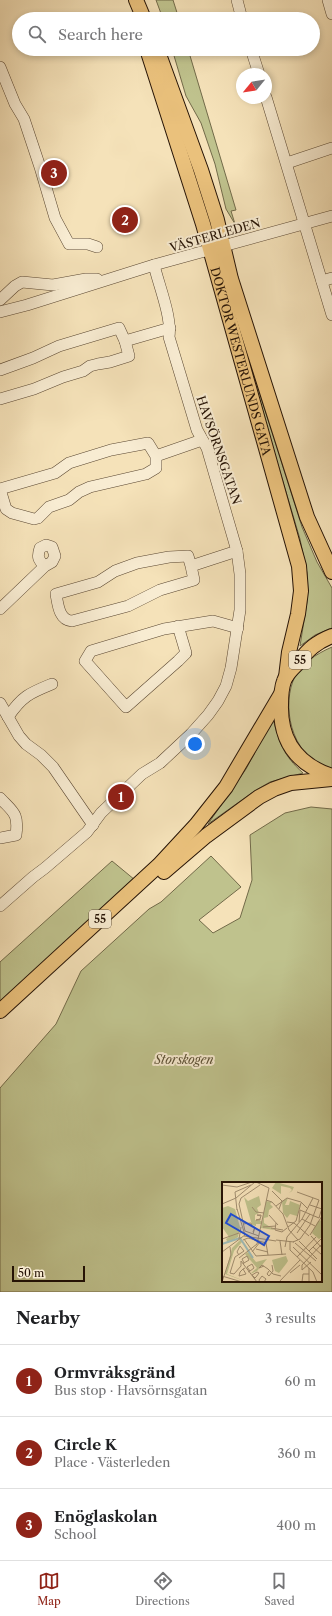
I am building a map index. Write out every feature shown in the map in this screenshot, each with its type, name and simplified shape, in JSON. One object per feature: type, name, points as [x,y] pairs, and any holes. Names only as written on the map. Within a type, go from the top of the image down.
[{"type":"main road","name":"DOKTOR WESTERLUNDS GATA","points":[[149,56],[216,248],[231,279],[307,517],[332,572]]},
{"type":"main road","name":"DOKTOR WESTERLUNDS GATA","points":[[160,56],[202,170],[216,248],[299,566],[301,591],[298,614],[289,652],[286,677]]},
{"type":"main road","name":"55","points":[[332,636],[314,644],[284,680],[281,694],[281,719],[286,739],[297,756],[316,771],[332,776]]},
{"type":"main road","name":"55","points":[[0,1011],[159,865],[196,825],[226,787],[281,694]]},
{"type":"main road","name":"55","points":[[0,1022],[164,871],[244,806],[269,791],[291,783],[332,779]]},
{"type":"street","points":[[237,0],[240,12]]},
{"type":"street","points":[[328,0],[332,14]]},
{"type":"street","points":[[253,56],[257,68]]},
{"type":"street","points":[[0,67],[16,104],[24,118],[55,218],[63,236],[69,244],[88,244],[97,247]]},
{"type":"street","points":[[268,104],[304,223],[327,280],[332,315]]},
{"type":"street","points":[[287,163],[332,148]]},
{"type":"street","name":"VÄSTERLEDEN","points":[[0,312],[21,307],[154,265],[332,216]]},
{"type":"street","name":"HAVSÖRNSGATAN","points":[[0,906],[93,825],[106,808],[142,774],[160,764],[174,751],[208,714],[226,686],[231,668],[238,628],[241,595],[237,552],[207,448],[197,430],[169,337],[170,328],[154,265]]},
{"type":"street","name":"VÄSTERLEDEN","points":[[0,300],[15,286],[22,282],[53,286],[86,279],[106,279]]},
{"type":"street","points":[[10,292],[10,299],[21,307]]},
{"type":"street","points":[[0,370],[33,358],[59,346],[119,328],[129,356],[90,366],[83,371],[63,377],[34,389],[0,399]]},
{"type":"street","points":[[125,342],[170,328]]},
{"type":"street","points":[[156,456],[202,440]]},
{"type":"street","points":[[148,443],[156,456],[156,468],[146,474],[79,492],[69,500],[48,507],[38,518],[34,520],[12,513],[6,508],[0,489],[55,473],[69,463],[111,450],[148,443]]},
{"type":"street","points":[[191,566],[237,552]]},
{"type":"street","points":[[188,556],[191,566],[194,580],[160,590],[128,606],[72,621],[66,620],[62,617],[56,594],[98,582],[115,571],[137,563],[169,557],[188,556]]},
{"type":"street","points":[[0,609],[45,566]]},
{"type":"street","points":[[178,626],[186,652],[178,661],[126,707],[86,661],[91,651],[178,626],[213,621],[238,628]]},
{"type":"street","points":[[8,717],[21,700],[30,693],[52,684]]},
{"type":"street","points":[[0,703],[13,727],[26,744],[41,755],[53,767],[93,825]]},
{"type":"street","points":[[0,798],[16,815],[18,823],[16,835],[0,838]]},
{"type":"green space","points":[[156,0],[173,0],[177,12],[160,12]]},
{"type":"green space","points":[[174,56],[190,56],[236,210],[231,211],[235,224],[226,209],[215,164],[201,123],[186,96]]},
{"type":"green space","points":[[236,319],[302,527],[317,562],[332,588],[332,628],[315,635],[300,646],[307,602],[307,573],[300,539],[235,320]]},
{"type":"green space","points":[[332,647],[332,769],[319,764],[300,746],[290,721],[289,707],[290,694],[296,675],[314,656]]},
{"type":"green space","points":[[273,719],[283,749],[296,767],[303,773],[270,782],[256,790],[208,824],[246,769]]},
{"type":"green space","name":"Storskogen","points":[[311,807],[332,809],[332,1292],[0,1292],[0,1088],[56,1024],[81,971],[149,909],[161,902],[211,856],[241,887],[199,920],[213,933],[240,918],[252,880],[250,835],[285,813]]},
{"type":"green space","points":[[112,861],[135,880],[0,1004],[0,962]]},
{"type":"place","name":"Enöglaskolan","points":[[54,173]]},
{"type":"place","name":"Circle K","points":[[125,220]]},
{"type":"place","name":"Ormvråksgränd","points":[[121,797]]}]
